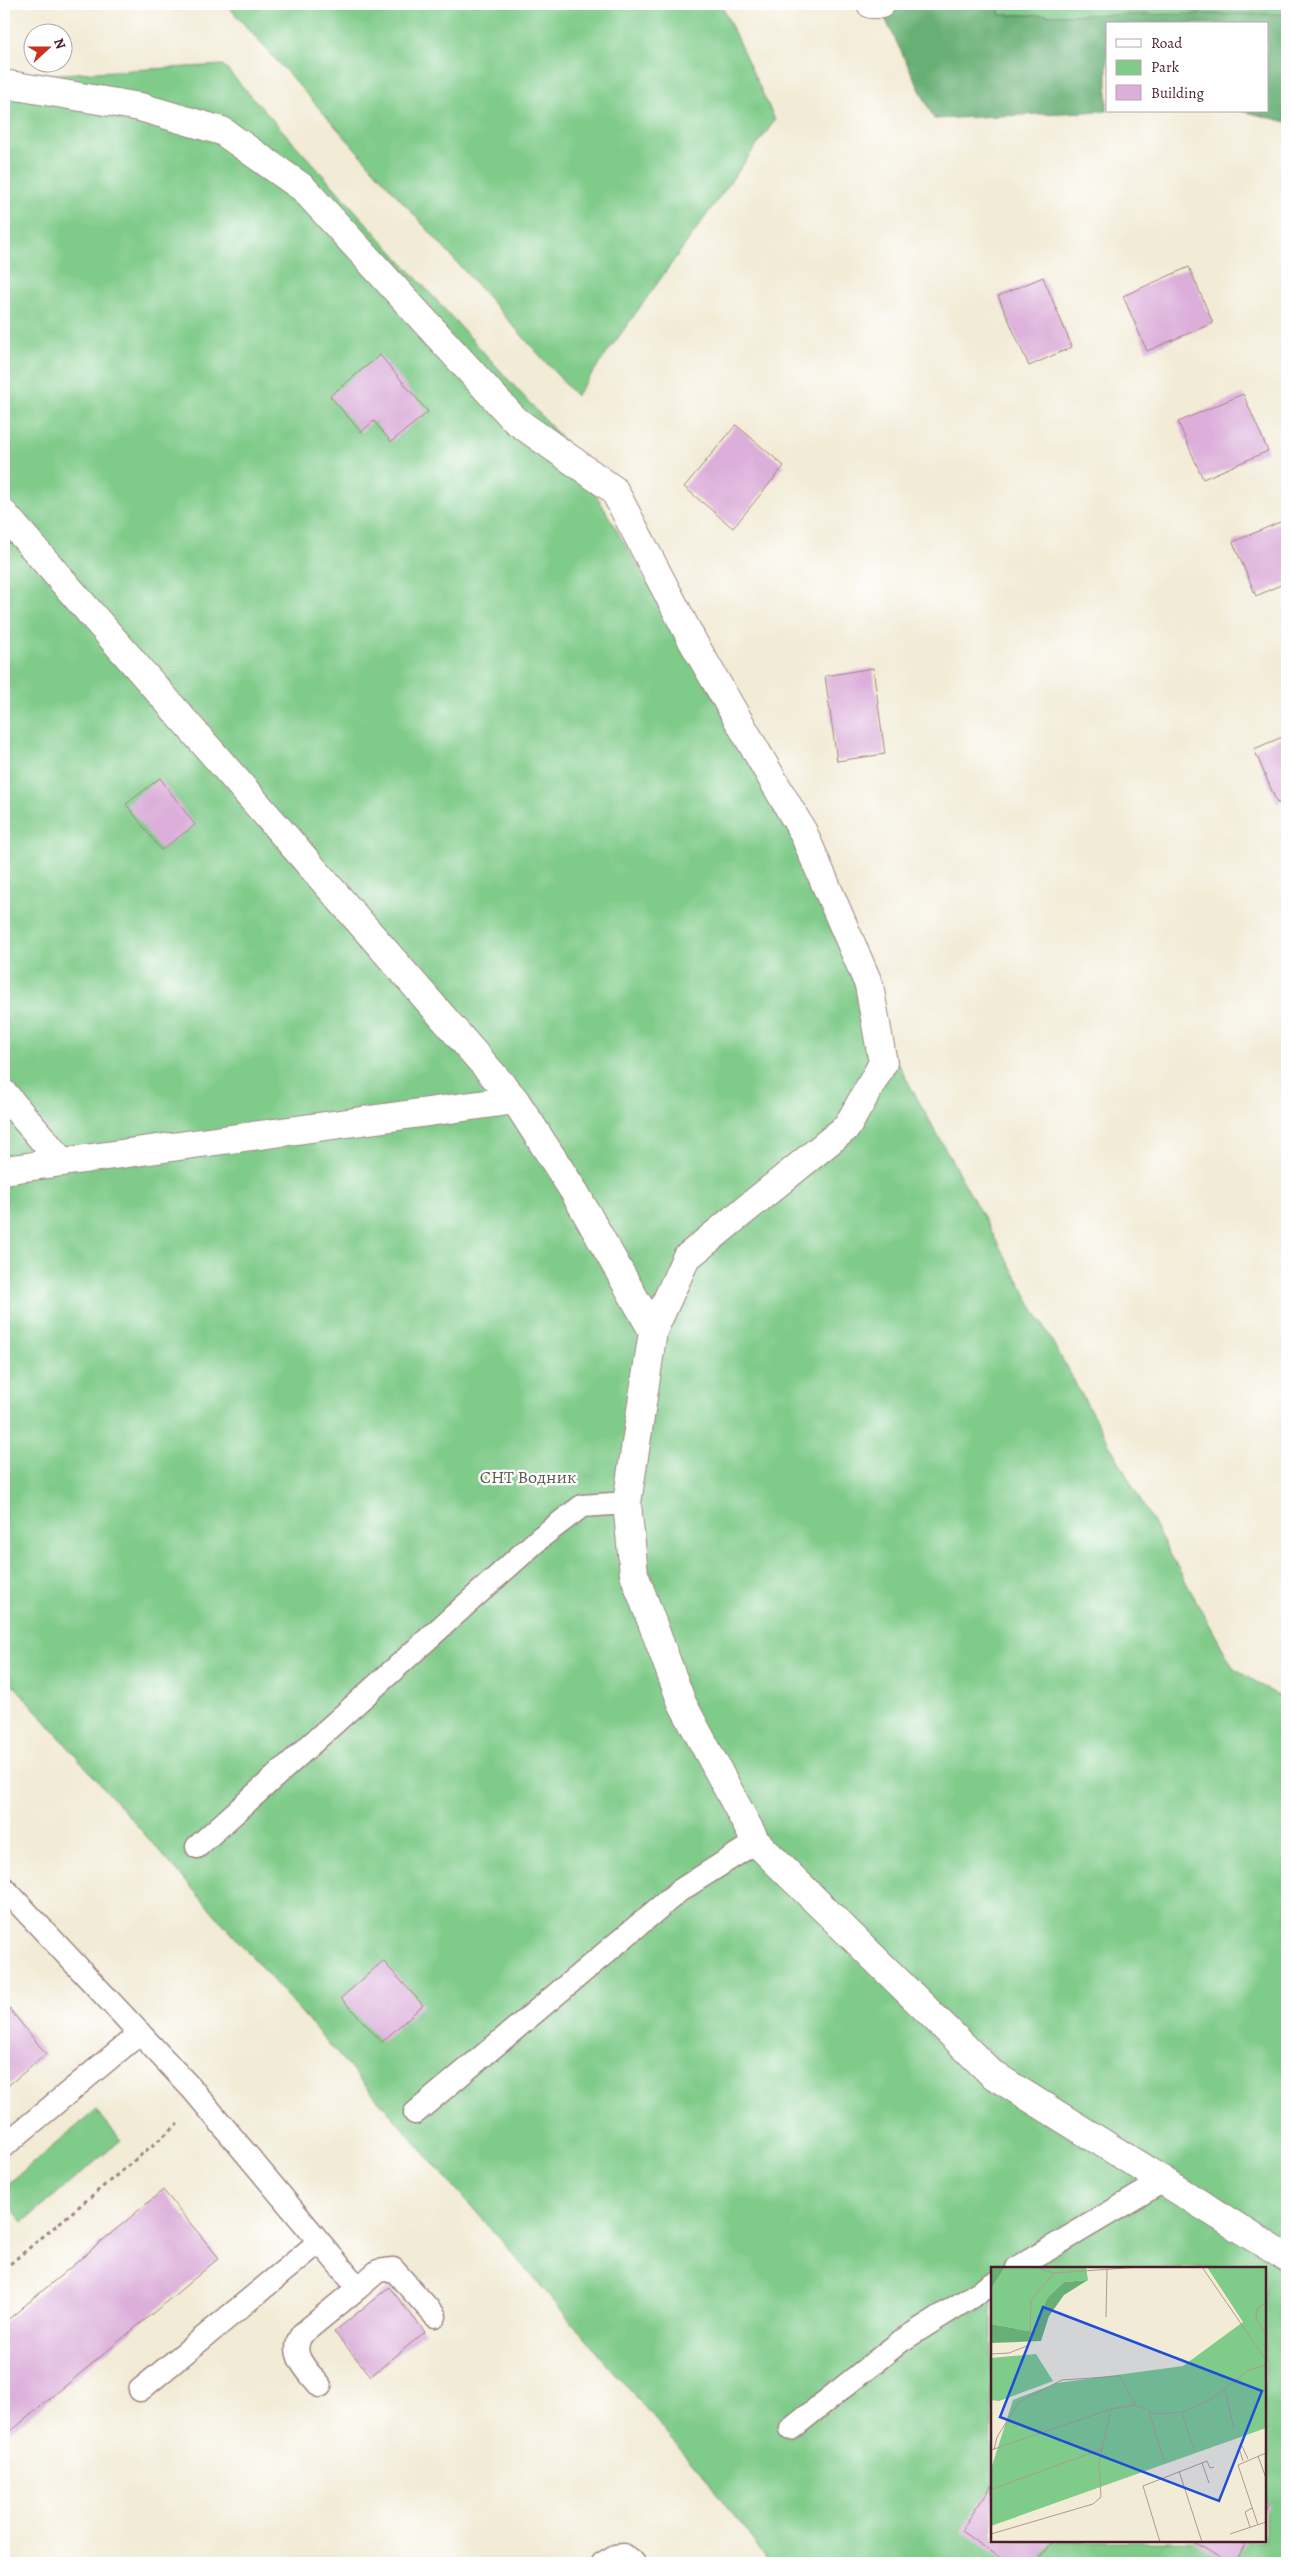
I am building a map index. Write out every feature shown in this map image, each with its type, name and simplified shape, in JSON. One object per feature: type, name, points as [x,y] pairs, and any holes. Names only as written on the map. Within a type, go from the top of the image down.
[{"type":"street","points":[[872,4],[881,4]]},
{"type":"street","points":[[4,84],[140,107],[222,131],[303,188],[515,420],[614,490],[693,642],[804,832],[869,985],[884,1063],[847,1126],[686,1258],[654,1332],[627,1503],[634,1574],[682,1703],[756,1842],[992,2074],[1287,2258]]},
{"type":"street","points":[[4,514],[515,1100],[575,1193],[654,1332]]},
{"type":"street","points":[[4,1094],[62,1162]]},
{"type":"street","points":[[4,1170],[515,1100]]},
{"type":"lane","points":[[197,1847],[541,1537],[582,1506],[627,1503]]},
{"type":"lane","points":[[414,2113],[679,1891],[756,1842]]},
{"type":"lane","points":[[4,1888],[204,2103],[358,2288]]},
{"type":"lane","points":[[4,2146],[140,2033]]},
{"type":"lane","points":[[1019,2267],[1163,2181]]},
{"type":"lane","points":[[140,2390],[319,2242]]},
{"type":"lane","points":[[320,2386],[296,2352],[297,2342],[302,2334],[378,2271],[393,2269],[435,2316]]},
{"type":"lane","points":[[791,2429],[901,2341],[991,2285]]},
{"type":"lane","points":[[603,2563],[615,2556],[624,2555],[634,2563]]},
{"type":"path","points":[[4,2269],[204,2103]]},
{"type":"green space","points":[[226,4],[721,4],[775,120],[576,396]]},
{"type":"green space","points":[[878,4],[998,4],[1000,15],[1287,14],[1287,122],[1246,112],[1268,112],[1268,22],[1106,22],[1106,111],[934,119]]},
{"type":"green space","points":[[998,4],[1287,4],[1287,14],[1000,15]]},
{"type":"green space","name":"СНТ Водник","points":[[223,65],[566,443],[785,819],[862,999],[1233,1667],[1287,1702],[1287,2563],[770,2563],[706,2479],[521,2263],[4,1674],[4,77]]},
{"type":"green space","points":[[96,2110],[121,2140],[23,2222],[4,2199],[4,2187]]},
{"type":"building","points":[[1189,267],[1213,323],[1147,351],[1123,296]]},
{"type":"building","points":[[1043,277],[1072,347],[1029,366],[998,296]]},
{"type":"building","points":[[380,355],[428,412],[391,442],[374,421],[361,432],[330,396]]},
{"type":"building","points":[[1243,394],[1268,451],[1203,479],[1178,422]]},
{"type":"building","points":[[736,425],[784,466],[733,528],[684,487]]},
{"type":"building","points":[[1287,519],[1287,582],[1256,596],[1233,542]]},
{"type":"building","points":[[873,668],[885,754],[837,761],[825,676]]},
{"type":"building","points":[[1287,735],[1287,799],[1277,803],[1254,749]]},
{"type":"building","points":[[160,778],[195,825],[161,850],[126,804]]},
{"type":"building","points":[[383,1961],[423,2005],[382,2042],[341,1998]]},
{"type":"building","points":[[4,2002],[46,2054],[4,2089]]},
{"type":"building","points":[[163,2190],[219,2258],[4,2437],[4,2323]]},
{"type":"building","points":[[389,2287],[425,2332],[371,2376],[334,2332]]},
{"type":"building","points":[[991,2486],[991,2542],[1051,2542],[1036,2563],[1008,2563],[961,2531]]},
{"type":"building","points":[[1266,2502],[1270,2505],[1266,2512]]},
{"type":"building","points":[[1195,2542],[1247,2542],[1233,2563],[1228,2563]]}]
